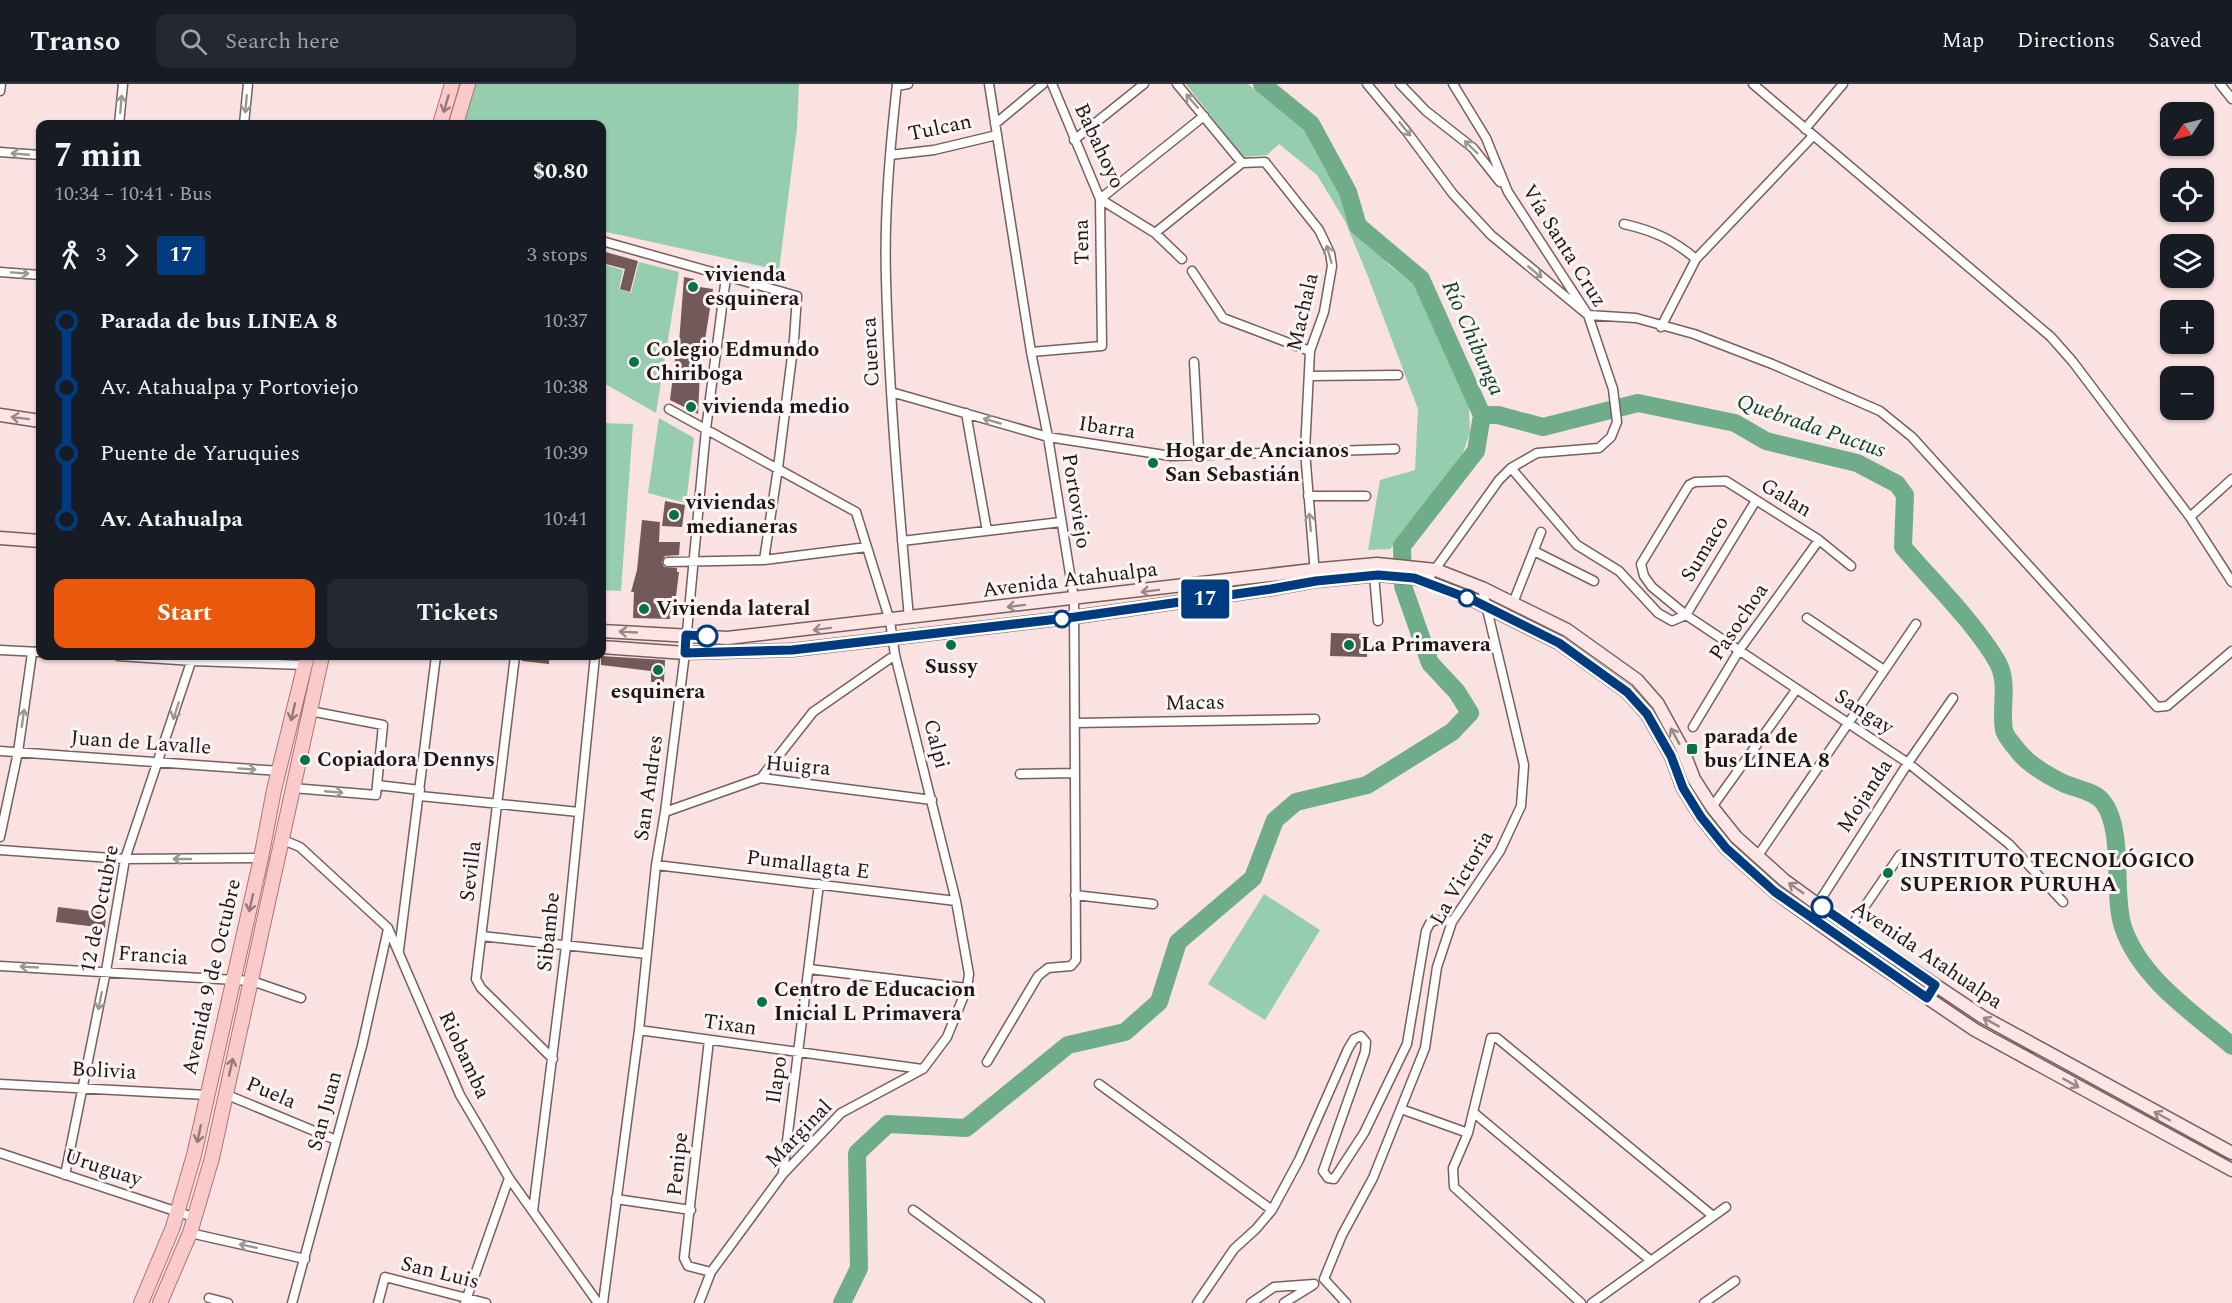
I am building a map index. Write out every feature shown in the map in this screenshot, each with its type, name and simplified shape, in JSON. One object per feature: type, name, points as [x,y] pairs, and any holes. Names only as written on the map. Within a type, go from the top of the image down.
[{"type":"main road","points":[[441,120],[452,84]]},
{"type":"main road","points":[[457,120],[468,84]]},
{"type":"main road","points":[[0,416],[36,420]]},
{"type":"main road","points":[[0,538],[36,541]]},
{"type":"main road","name":"Avenida Atahualpa","points":[[1420,576],[1436,570],[1482,588],[1567,630],[1636,680],[1658,704],[1682,748],[1694,779],[1712,807],[1736,837],[1784,880],[1850,928],[1983,1017],[2232,1153]]},
{"type":"main road","name":"Avenida Atahualpa","points":[[606,631],[727,638],[1074,599],[1315,575],[1376,571],[1420,576],[1559,643],[1627,692],[1647,714],[1671,756],[1683,788],[1701,817],[1726,848],[1775,892],[1975,1030],[2232,1170]]},
{"type":"main road","name":"Avenida Atahualpa","points":[[606,647],[685,653],[792,650],[1075,617],[1271,589],[1315,575]]},
{"type":"main road","name":"Avenida 9 de Octubre","points":[[141,1303],[179,1212],[194,1155],[306,660]]},
{"type":"main road","name":"Avenida 9 de Octubre","points":[[160,1303],[196,1218],[212,1158],[321,660]]},
{"type":"main road","points":[[1927,998],[1935,985]]},
{"type":"main road","points":[[2042,1067],[2049,1054]]},
{"type":"main road","points":[[2182,1143],[2189,1130]]},
{"type":"street","points":[[0,91],[1,84]]},
{"type":"street","points":[[119,120],[123,84]]},
{"type":"street","points":[[244,120],[248,84]]},
{"type":"street","points":[[897,85],[908,84]]},
{"type":"street","name":"Portoviejo","points":[[987,1062],[1042,970],[1075,964],[1074,599],[1048,437],[1031,352],[989,84]]},
{"type":"street","name":"Tulcan","points":[[995,124],[1043,84]]},
{"type":"street","name":"Babahoyo","points":[[1052,84],[1100,199],[1155,233],[1182,259]]},
{"type":"street","points":[[1074,140],[1144,84]]},
{"type":"street","points":[[1155,233],[1242,163],[1177,84]]},
{"type":"street","points":[[1367,84],[1407,132],[1453,194],[1491,235],[1588,315],[1636,318],[1661,327],[1694,334],[1772,364],[1880,411],[1912,437],[2157,707],[2167,706],[2232,651]]},
{"type":"street","points":[[1400,84],[1414,100],[1473,148],[1508,192]]},
{"type":"street","name":"Vía Santa Cruz","points":[[1436,570],[1499,480],[1511,468],[1537,453],[1599,448],[1611,437],[1617,422],[1613,389],[1588,315],[1508,192],[1486,138],[1453,84]]},
{"type":"street","points":[[1753,84],[2051,337],[2073,362],[2190,517],[2232,582]]},
{"type":"street","points":[[1805,129],[1843,84]]},
{"type":"street","points":[[2220,84],[2232,99]]},
{"type":"street","name":"Cuenca","points":[[897,85],[890,155],[886,277],[891,392],[909,618]]},
{"type":"street","name":"Tena","points":[[1031,352],[1102,346],[1100,199],[1204,116]]},
{"type":"street","name":"Tulcan","points":[[890,155],[934,150],[997,135]]},
{"type":"street","points":[[1661,327],[1696,259],[1813,136]]},
{"type":"street","points":[[0,152],[36,156]]},
{"type":"street","name":"Machala","points":[[1242,163],[1265,162],[1319,230],[1330,253],[1332,266],[1324,312],[1310,351],[1305,451],[1315,575]]},
{"type":"street","points":[[1624,224],[1654,231],[1679,245],[1696,259]]},
{"type":"street","points":[[606,242],[797,296],[794,340],[764,560]]},
{"type":"street","points":[[1192,271],[1223,318],[1310,351]]},
{"type":"street","points":[[0,272],[36,275]]},
{"type":"street","name":"San Andres","points":[[603,1303],[639,1030],[656,865],[685,653],[706,429],[726,277]]},
{"type":"street","points":[[1194,362],[1199,455]]},
{"type":"street","points":[[1310,376],[1398,375]]},
{"type":"street","name":"Ibarra","points":[[891,392],[1048,437],[1171,456],[1395,449]]},
{"type":"street","points":[[669,409],[778,468]]},
{"type":"street","points":[[966,413],[987,531]]},
{"type":"street","name":"Calpi","points":[[778,468],[856,512],[890,621],[895,655],[956,901],[969,974],[967,988]]},
{"type":"street","points":[[1511,468],[1577,545],[1619,571],[1658,613],[1672,621],[1686,615]]},
{"type":"street","points":[[2190,517],[2232,479]]},
{"type":"street","name":"Galan","points":[[1641,564],[1689,485],[1695,482],[1726,481],[1755,502],[1819,540],[1851,566]]},
{"type":"street","points":[[1308,496],[1366,496]]},
{"type":"street","name":"Sumaco","points":[[1686,615],[1755,502]]},
{"type":"street","points":[[902,541],[1061,522]]},
{"type":"street","points":[[1513,603],[1540,532]]},
{"type":"street","name":"Pasochoa","points":[[1693,727],[1740,649],[1819,540]]},
{"type":"street","points":[[668,562],[764,560],[867,547]]},
{"type":"street","points":[[1534,551],[1594,582]]},
{"type":"street","name":"Sangay","points":[[1641,564],[1644,576],[1652,587],[1686,615],[1908,763],[2009,844],[2063,902]]},
{"type":"street","points":[[1376,571],[1378,621]]},
{"type":"street","name":"La Victoria","points":[[1324,1279],[1342,1235],[1373,1178],[1425,1048],[1437,967],[1452,922],[1500,851],[1521,806],[1524,765],[1482,588]]},
{"type":"street","points":[[1807,618],[1884,670]]},
{"type":"street","points":[[1757,857],[1916,624]]},
{"type":"street","points":[[0,650],[36,652],[0,837]]},
{"type":"street","points":[[760,778],[813,712],[895,655]]},
{"type":"street","name":"12 de Octubre","points":[[65,1175],[106,971],[125,859],[192,660]]},
{"type":"street","points":[[399,952],[436,660]]},
{"type":"street","name":"Sevilla","points":[[515,660],[477,983],[553,1059]]},
{"type":"street","name":"Sibambe","points":[[533,1211],[566,946],[595,660]]},
{"type":"street","points":[[1712,807],[1796,690]]},
{"type":"street","name":"Mojanda","points":[[1810,916],[1908,763],[1953,698]]},
{"type":"street","points":[[293,788],[376,795],[383,725],[310,711]]},
{"type":"street","name":"Macas","points":[[1075,723],[1315,719]]},
{"type":"street","name":"Juan de Lavalle","points":[[0,751],[280,771]]},
{"type":"street","points":[[1020,774],[1075,773]]},
{"type":"street","name":"Huigra","points":[[665,812],[760,778],[932,800]]},
{"type":"street","points":[[377,785],[497,805],[579,812]]},
{"type":"street","name":"Riobamba","points":[[283,840],[300,848],[388,928],[460,1095],[509,1178],[598,1303]]},
{"type":"street","points":[[0,850],[125,859],[261,858]]},
{"type":"street","points":[[1850,928],[1900,855]]},
{"type":"street","name":"Pumallagta E","points":[[656,865],[956,901]]},
{"type":"street","name":"Ilapo","points":[[783,1174],[819,884]]},
{"type":"street","points":[[1075,895],[1153,904]]},
{"type":"street","points":[[1197,1303],[1234,1248],[1256,1229],[1272,1210],[1299,1160],[1348,1049],[1354,1039],[1361,1036],[1366,1042],[1365,1052],[1323,1171],[1328,1178],[1334,1179],[1340,1173],[1364,1133],[1407,1044],[1426,931],[1430,923],[1436,920],[1452,922]]},
{"type":"street","name":"San Juan","points":[[292,1303],[362,1046],[388,928]]},
{"type":"street","points":[[481,936],[647,954]]},
{"type":"street","name":"Francia","points":[[0,966],[234,979],[252,981],[301,998]]},
{"type":"street","points":[[809,969],[967,988]]},
{"type":"street","name":"Marginal","points":[[699,1303],[711,1272],[783,1174],[841,1113],[923,1069],[947,1037],[967,988]]},
{"type":"street","name":"Tixan","points":[[639,1030],[923,1069]]},
{"type":"street","points":[[1581,1303],[1454,1187],[1453,1168],[1468,1133],[1491,1038],[1497,1038],[1713,1216]]},
{"type":"street","name":"Penipe","points":[[709,1040],[684,1258],[688,1266],[711,1272]]},
{"type":"street","name":"Bolivia","points":[[0,1084],[207,1095]]},
{"type":"street","points":[[1099,1084],[1272,1210]]},
{"type":"street","name":"Puela","points":[[225,1094],[336,1140]]},
{"type":"street","points":[[1401,1109],[1468,1133]]},
{"type":"street","points":[[1473,1112],[1650,1260]]},
{"type":"street","name":"Uruguay","points":[[0,1153],[196,1218]]},
{"type":"street","points":[[466,1300],[509,1178]]},
{"type":"street","points":[[616,1199],[691,1210]]},
{"type":"street","points":[[1592,1303],[1726,1207]]},
{"type":"street","points":[[913,1210],[1040,1303]]},
{"type":"street","points":[[190,1233],[305,1259]]},
{"type":"street","name":"San Luis","points":[[378,1303],[385,1277],[466,1300],[486,1303]]},
{"type":"street","points":[[1284,1303],[1324,1279],[1346,1303]]},
{"type":"street","points":[[1704,1303],[1736,1281]]},
{"type":"street","points":[[1251,1303],[1274,1287],[1314,1284]]},
{"type":"street","points":[[209,1298],[228,1303]]},
{"type":"green space","points":[[472,84],[799,84],[797,128],[779,270],[606,232],[606,120],[461,120]]},
{"type":"green space","points":[[1186,84],[1248,84],[1314,136],[1370,244],[1389,265],[1418,288],[1445,348],[1469,406],[1470,433],[1457,469],[1425,511],[1390,549],[1368,550],[1380,480],[1415,470],[1418,409],[1345,221],[1317,175],[1279,144],[1267,155],[1243,157]]},
{"type":"green space","points":[[639,262],[679,272],[656,413],[606,384],[606,265],[623,270],[619,289],[631,293]]},
{"type":"green space","points":[[659,418],[694,438],[686,503],[648,493]]},
{"type":"green space","points":[[606,423],[633,424],[621,591],[606,590]]},
{"type":"green space","points":[[1264,894],[1320,930],[1265,1020],[1208,984]]},
{"type":"building","points":[[606,252],[638,261],[630,292],[620,289],[625,269],[606,264]]},
{"type":"building","points":[[684,277],[694,279],[693,286],[713,289],[700,372],[698,414],[670,400],[677,343],[679,343]]},
{"type":"building","name":"viviendas medianeras","points":[[665,501],[685,505],[682,527],[662,526]]},
{"type":"building","points":[[642,520],[660,522],[659,542],[680,542],[679,555],[665,556],[662,562],[664,567],[677,568],[679,572],[676,596],[672,596],[670,619],[633,618],[634,592],[631,592],[637,570]]},
{"type":"building","name":"La Primavera","points":[[1331,633],[1367,634],[1367,657],[1330,656]]},
{"type":"building","points":[[606,656],[665,660],[664,682],[651,682],[651,671],[601,665],[601,660],[606,660]]},
{"type":"building","points":[[549,660],[549,664],[522,661]]},
{"type":"building","points":[[58,907],[106,913],[105,928],[56,922]]},
{"type":"waterway","name":"Río Chibunga","points":[[842,1303],[859,1268],[857,1153],[888,1124],[966,1128],[1068,1045],[1125,1032],[1159,1002],[1178,942],[1253,878],[1275,820],[1296,802],[1367,785],[1452,732],[1470,713],[1457,692],[1430,663],[1403,586],[1402,546],[1476,451],[1482,415],[1421,279],[1358,226],[1348,192],[1311,124],[1262,84]]},
{"type":"waterway","name":"Quebrada Puctus","points":[[1482,415],[1498,415],[1543,427],[1638,403],[1735,423],[1766,441],[1857,463],[1897,484],[1905,495],[1903,547],[1966,618],[1998,663],[2003,679],[2003,722],[2008,738],[2023,756],[2045,773],[2100,798],[2110,814],[2116,845],[2120,913],[2131,945],[2142,962],[2169,993],[2232,1046]]},
{"type":"bus line","name":"17","points":[[707,636],[686,635],[685,653],[792,650],[1075,617],[1316,581],[1378,575],[1414,578],[1475,601],[1559,643],[1627,692],[1647,714],[1671,756],[1683,788],[1701,817],[1726,848],[1775,892],[1927,998],[1935,985],[1822,907]]},
{"type":"place","name":"vivienda esquinera","points":[[693,287]]},
{"type":"place","name":"Colegio Edmundo Chiriboga","points":[[634,362]]},
{"type":"place","name":"vivienda medio","points":[[691,407]]},
{"type":"place","name":"Hogar de Ancianos San Sebastián","points":[[1153,463]]},
{"type":"place","name":"viviendas medianeras","points":[[674,515]]},
{"type":"place","name":"Vivienda lateral","points":[[644,609]]},
{"type":"place","name":"Sussy","points":[[951,645]]},
{"type":"place","name":"La Primavera","points":[[1349,645]]},
{"type":"place","name":"esquinera","points":[[658,670]]},
{"type":"place","name":"parada de bus LINEA 8","points":[[1692,749]]},
{"type":"place","name":"Copiadora Dennys","points":[[305,760]]},
{"type":"place","name":"INSTITUTO TECNOLÓGICO SUPERIOR PURUHA","points":[[1888,873]]},
{"type":"place","name":"Centro de Educacion Inicial L Primavera","points":[[762,1002]]}]
